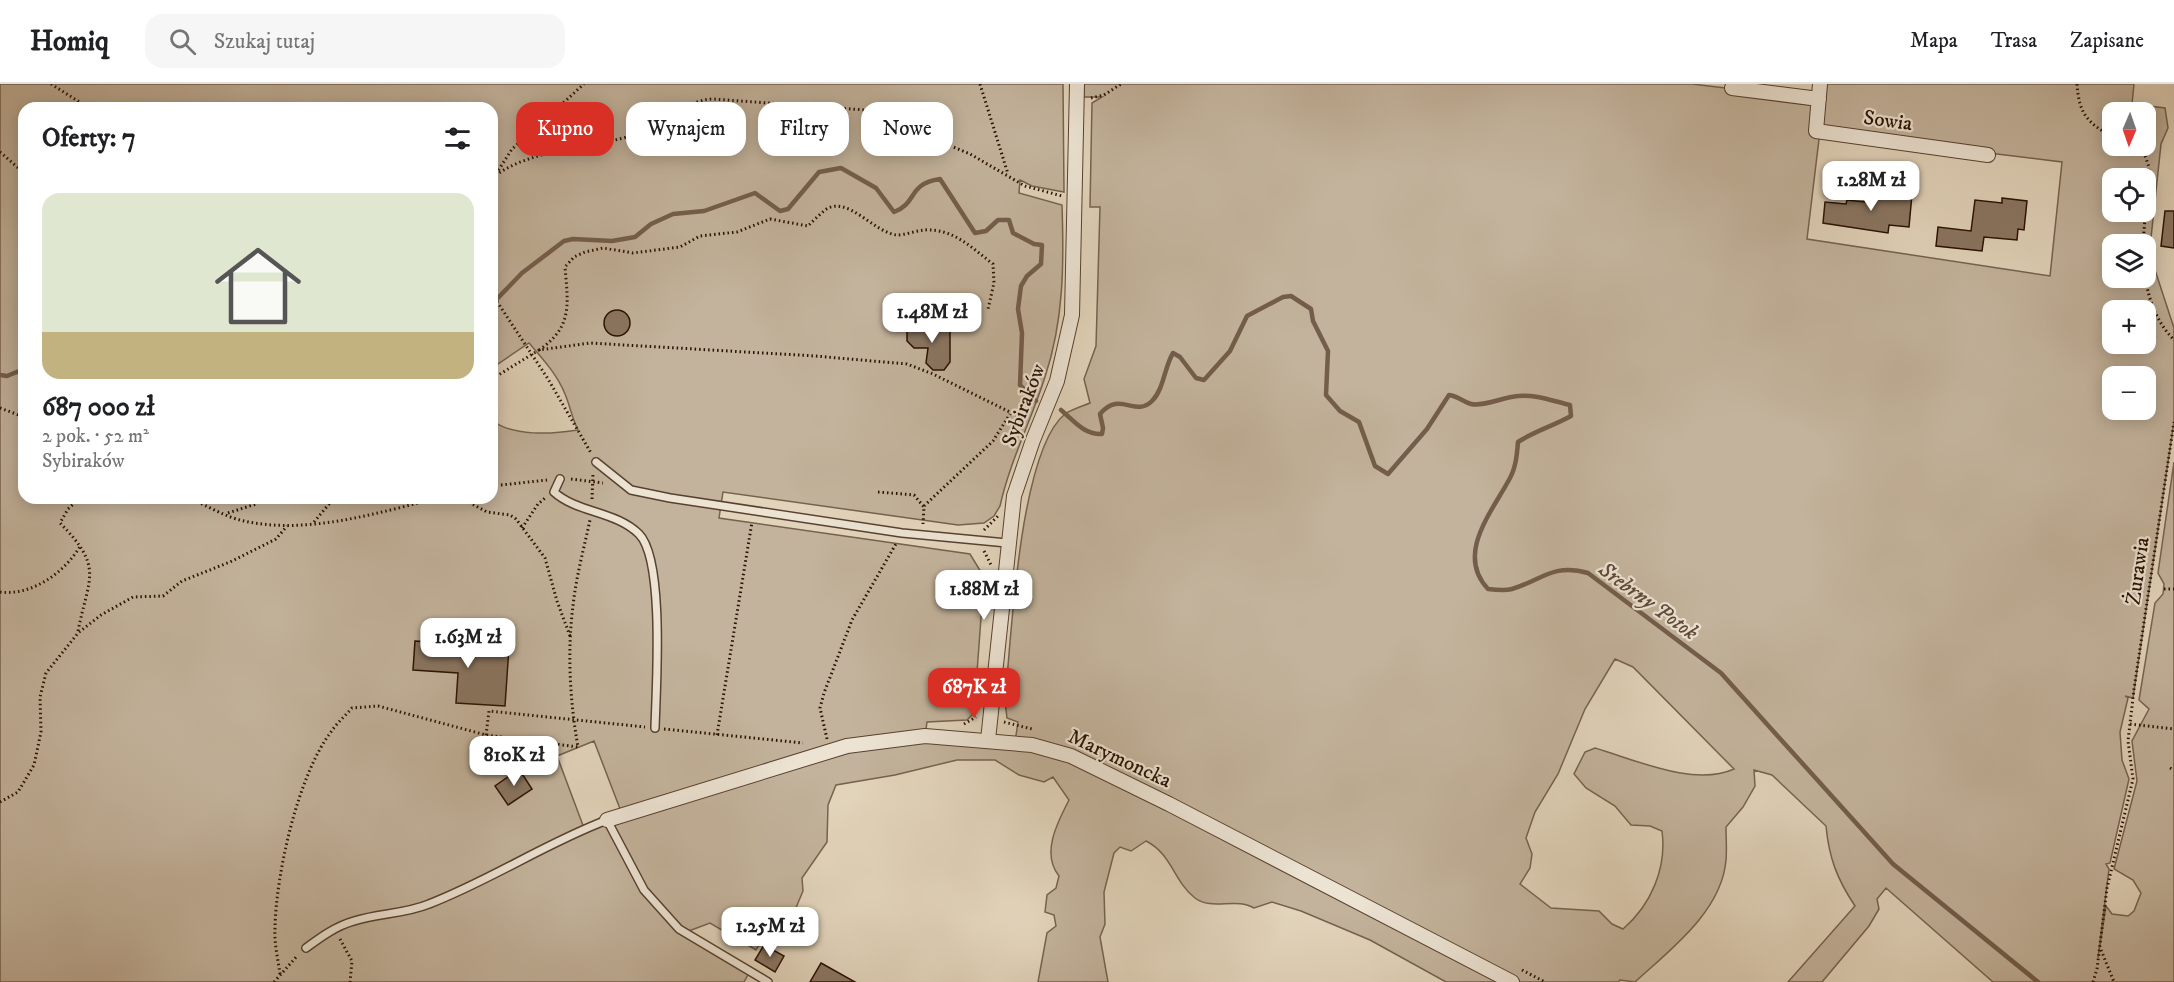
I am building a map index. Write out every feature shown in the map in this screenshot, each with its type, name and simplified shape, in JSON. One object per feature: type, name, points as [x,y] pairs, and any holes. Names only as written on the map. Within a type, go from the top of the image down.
[{"type":"street","name":"Sowia","points":[[1820,84],[1816,131],[1988,154]]},
{"type":"street","points":[[1732,88],[1819,99]]},
{"type":"street","name":"Sybiraków","points":[[988,740],[1007,543],[1014,496],[1033,440],[1057,381],[1072,315],[1076,91]]},
{"type":"street","name":"Marymoncka","points":[[607,820],[829,750],[925,736],[988,740],[1050,748],[1079,760],[1512,982]]},
{"type":"lane","points":[[596,462],[631,490],[902,533],[1007,543]]},
{"type":"lane","points":[[560,480],[554,492],[563,500],[626,525],[641,535],[653,563],[656,626],[655,728]]},
{"type":"lane","points":[[306,948],[334,928],[354,921],[405,912],[430,904],[558,839],[607,820],[644,890],[679,929],[768,982]]},
{"type":"path","points":[[51,84],[80,102]]},
{"type":"path","points":[[498,171],[512,149],[584,84]]},
{"type":"path","points":[[980,84],[994,122],[1003,165],[1011,177]]},
{"type":"path","points":[[1076,91],[1099,97],[1122,84]]},
{"type":"path","points":[[2077,84],[2079,106],[2092,125],[2102,131]]},
{"type":"path","points":[[498,175],[527,161],[645,131],[691,103],[712,99],[865,110],[970,154],[1024,186],[1066,197]]},
{"type":"path","points":[[0,152],[18,168]]},
{"type":"path","points":[[2144,234],[2150,167],[2145,156]]},
{"type":"path","points":[[498,375],[553,340],[567,315],[565,267],[574,257],[603,248],[633,253],[680,247],[700,236],[737,232],[770,219],[808,226],[827,209],[840,207],[851,210],[878,228],[896,235],[927,230],[952,233],[993,264],[994,283],[988,309]]},
{"type":"path","points":[[2147,288],[2150,302],[2161,326],[2174,340]]},
{"type":"path","points":[[498,304],[596,462]]},
{"type":"path","points":[[539,350],[590,343],[627,343],[908,364],[959,386],[1030,422],[1027,429]]},
{"type":"path","points":[[0,408],[18,415]]},
{"type":"path","points":[[921,524],[924,507],[993,441],[1011,414]]},
{"type":"path","name":"Żurawia","points":[[2093,982],[2109,878],[2133,779],[2128,741],[2174,422]]},
{"type":"path","points":[[280,974],[275,930],[280,872],[311,768],[330,733],[352,708],[378,706],[486,735],[578,747],[573,719],[571,638],[573,604],[592,510],[591,480],[560,480],[498,485]]},
{"type":"path","points":[[522,528],[538,504],[554,492]]},
{"type":"path","points":[[878,492],[914,495],[924,507]]},
{"type":"path","points":[[73,504],[68,508],[60,524],[81,545],[88,559],[90,579],[78,633]]},
{"type":"path","points":[[203,504],[242,521],[288,526],[379,512],[413,504]]},
{"type":"path","points":[[226,514],[256,504]]},
{"type":"path","points":[[313,522],[329,504]]},
{"type":"path","points":[[472,504],[487,512],[510,515],[545,558],[556,601],[571,638]]},
{"type":"path","points":[[984,540],[984,529],[1001,511]]},
{"type":"path","points":[[0,802],[18,792],[34,765],[41,732],[40,697],[46,673],[78,633],[101,615],[133,597],[163,596],[182,581],[230,562],[276,539],[288,526]]},
{"type":"path","points":[[717,735],[750,531]]},
{"type":"path","points":[[829,750],[820,708],[824,693],[852,620],[902,533]]},
{"type":"path","points":[[0,592],[11,593],[56,575],[74,557],[81,545]]},
{"type":"path","points":[[2164,589],[2174,590]]},
{"type":"path","points":[[486,735],[489,711],[804,743]]},
{"type":"path","points":[[2130,724],[2174,729]]},
{"type":"path","points":[[334,928],[352,961],[350,982]]},
{"type":"path","points":[[274,982],[306,948]]},
{"type":"path","points":[[2100,948],[2114,982]]},
{"type":"shaded area","points":[[0,84],[1063,84],[1064,192],[1032,186],[1020,180],[1019,193],[1062,205],[1063,270],[1056,334],[1039,393],[1009,473],[1000,506],[994,516],[984,523],[958,525],[723,492],[719,518],[970,554],[984,577],[974,713],[967,720],[927,722],[925,736],[1015,742],[1018,722],[1007,718],[1005,702],[1014,594],[1027,505],[1037,466],[1049,434],[1065,414],[1090,403],[1084,379],[1096,346],[1100,207],[1090,207],[1092,103],[1102,97],[1084,97],[1084,84],[1692,84],[1818,99],[1820,84],[2134,84],[2132,102],[2102,102],[2102,156],[2156,156],[2156,107],[2165,108],[2168,128],[2161,144],[2156,191],[2156,168],[2102,168],[2102,222],[2153,222],[2151,234],[2102,234],[2102,288],[2156,288],[2156,273],[2174,328],[2174,422],[2133,698],[2125,696],[2128,698],[2120,732],[2122,760],[2129,779],[2110,863],[2106,864],[2109,869],[2098,958],[2106,906],[2112,914],[2128,916],[2134,911],[2141,893],[2133,880],[2114,869],[2137,781],[2132,741],[2149,709],[2139,700],[2155,603],[2163,594],[2164,584],[2158,573],[2174,462],[2174,982],[1993,982],[1886,888],[1877,899],[1879,909],[1869,926],[1822,982],[1788,982],[1855,906],[1835,868],[1826,826],[1772,775],[1754,770],[1755,786],[1743,807],[1726,827],[1726,860],[1715,896],[1705,913],[1692,928],[1635,982],[1620,980],[1618,982],[1446,982],[1370,940],[1301,911],[1272,902],[1254,908],[1240,904],[1202,902],[1182,884],[1162,853],[1146,841],[1131,851],[1120,847],[1114,853],[1104,892],[1105,924],[1100,937],[1108,982],[1038,982],[1047,933],[1056,926],[1054,915],[1045,912],[1047,895],[1056,888],[1059,876],[1051,858],[1051,848],[1056,828],[1069,800],[1053,777],[1044,782],[1019,775],[995,760],[957,760],[895,775],[836,785],[828,805],[827,842],[802,878],[803,891],[790,922],[778,914],[756,950],[710,923],[686,932],[750,971],[744,982],[0,982]],"holes":[[[1816,132],[2062,162],[2050,276],[1807,239],[1819,139]],[[1615,659],[1633,667],[1734,769],[1718,774],[1683,773],[1646,765],[1595,748],[1585,752],[1574,774],[1586,788],[1615,806],[1631,825],[1650,826],[1662,831],[1662,859],[1655,885],[1642,909],[1623,929],[1612,924],[1599,911],[1551,908],[1520,884],[1530,868],[1532,854],[1526,838],[1535,812],[1558,774],[1585,709]],[[594,741],[622,814],[584,828],[557,756]]]},
{"type":"building","points":[[1866,190],[1912,194],[1909,227],[1889,225],[1888,233],[1823,223],[1825,202],[1846,204],[1847,200],[1865,202]]},
{"type":"building","points":[[2002,198],[2027,201],[2024,230],[2018,229],[2017,240],[1984,237],[1982,251],[1936,246],[1938,227],[1971,231],[1975,200],[2002,203]]},
{"type":"building","points":[[2165,211],[2174,211],[2174,248],[2161,246]]},
{"type":"building","points":[[617,310],[626,314],[630,323],[626,332],[617,336],[608,332],[604,323],[608,314]]},
{"type":"building","points":[[913,325],[921,325],[928,331],[933,326],[943,325],[950,332],[950,362],[944,370],[933,370],[926,363],[928,348],[914,348],[907,341],[907,331]]},
{"type":"building","points":[[415,641],[509,647],[505,706],[456,703],[458,673],[413,670]]},
{"type":"building","points":[[519,769],[532,789],[508,805],[495,786]]},
{"type":"building","points":[[764,945],[784,956],[775,972],[755,960]]},
{"type":"building","points":[[821,963],[855,982],[810,982]]},
{"type":"waterway","name":"Srebrny Potok","points":[[498,298],[522,273],[564,241],[573,239],[612,241],[635,237],[651,224],[673,214],[704,211],[755,193],[780,211],[788,209],[819,172],[841,168],[876,188],[894,212],[907,204],[922,185],[940,179],[975,233],[986,231],[998,220],[1009,220],[1013,233],[1034,244],[1042,245],[1041,264],[1027,276],[1021,286],[1018,309],[1022,333],[1020,385],[1036,401]]},
{"type":"waterway","name":"Srebrny Potok","points":[[1061,410],[1084,429],[1102,434],[1100,414],[1107,407],[1114,404],[1140,407],[1152,401],[1159,391],[1173,353],[1180,357],[1196,378],[1204,380],[1230,351],[1247,316],[1283,297],[1291,296],[1311,309],[1313,321],[1328,351],[1326,395],[1340,411],[1359,422],[1375,466],[1388,474],[1427,429],[1449,395],[1476,405],[1524,396],[1544,398],[1570,405],[1571,416],[1518,442],[1512,474],[1486,519],[1476,547],[1475,562],[1479,576],[1488,589],[1512,589],[1556,571],[1576,570],[1588,573],[1721,673],[1893,864],[2038,982]]},
{"type":"waterway","name":"Srebrny Potok","points":[[0,375],[7,376],[18,371]]}]
